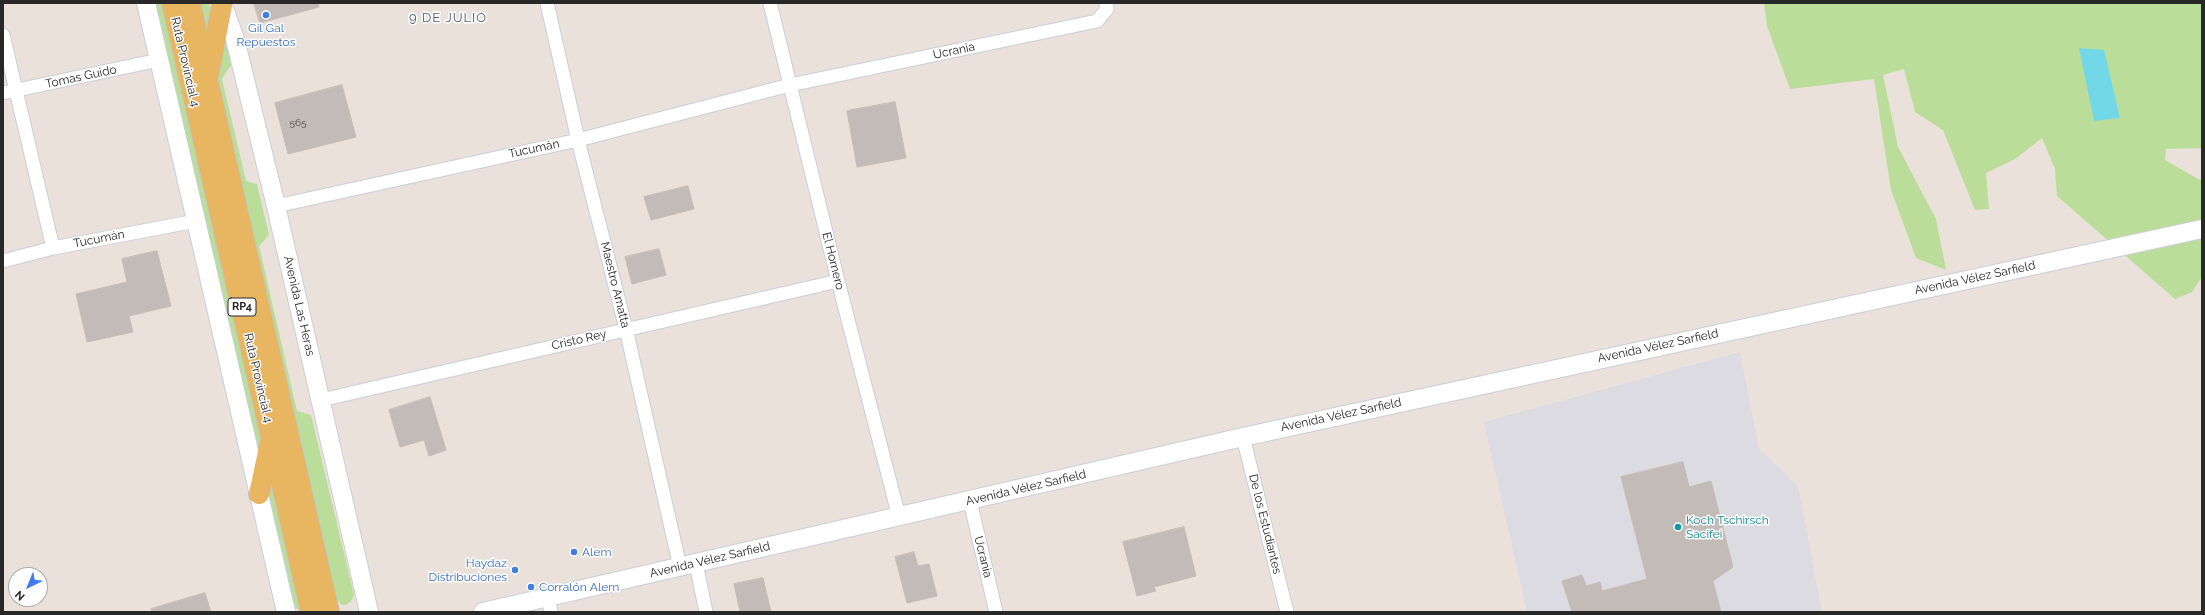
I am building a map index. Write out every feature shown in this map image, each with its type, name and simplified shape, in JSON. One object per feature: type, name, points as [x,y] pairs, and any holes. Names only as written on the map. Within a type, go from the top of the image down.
[{"type":"main road","points":[[146,3],[286,612]]},
{"type":"main road","name":"Ruta Provincial 4","points":[[172,3],[312,612]]},
{"type":"main road","name":"Ruta Provincial 4","points":[[190,3],[329,612]]},
{"type":"main road","points":[[208,80],[222,4]]},
{"type":"main road","name":"Avenida Las Heras","points":[[222,4],[235,39],[276,206],[369,612]]},
{"type":"main road","name":"Avenida Vélez Sarfield","points":[[483,612],[549,605],[688,566],[1242,437],[2202,229]]},
{"type":"main road","points":[[259,494],[272,437]]},
{"type":"street","name":"Maestro Amatta","points":[[547,3],[578,140],[688,566]]},
{"type":"street","name":"El Hornero","points":[[770,3],[838,281],[899,517]]},
{"type":"street","name":"Ucrania","points":[[790,85],[1097,21],[1107,9],[1106,3]]},
{"type":"street","points":[[3,35],[9,92],[53,248]]},
{"type":"street","name":"Tomas Guido","points":[[9,92],[159,60]]},
{"type":"street","name":"Tucumán","points":[[276,206],[578,140],[790,85]]},
{"type":"street","name":"Tucumán","points":[[3,261],[53,248],[196,221]]},
{"type":"street","name":"Cristo Rey","points":[[321,400],[838,281]]},
{"type":"street","name":"De los Estudiantes","points":[[1242,437],[1287,612]]},
{"type":"street","name":"Ucrania","points":[[970,501],[996,612]]},
{"type":"street","points":[[688,566],[706,612]]},
{"type":"shaded area","points":[[1740,352],[1759,449],[1798,486],[1822,612],[1527,612],[1484,422]]},
{"type":"green space","points":[[151,3],[164,3],[261,425],[262,454],[258,455]]},
{"type":"green space","points":[[198,3],[209,3],[211,11],[208,36]]},
{"type":"green space","points":[[1764,3],[2202,3],[2202,148],[2166,149],[2165,160],[2200,180],[2202,179],[2202,277],[2192,292],[2175,299],[2057,196],[2055,169],[2042,138],[2015,159],[1986,173],[1989,209],[1975,210],[1943,130],[1915,112],[1904,69],[1883,75],[1898,147],[1936,219],[1946,270],[1916,258],[1891,190],[1874,79],[1790,89],[1767,26]]},
{"type":"green space","points":[[224,44],[228,47],[231,65],[222,79],[246,181],[257,184],[269,235],[259,246],[297,411],[311,415],[354,595],[351,601],[346,605],[342,605],[335,598],[214,80]]},
{"type":"green space","points":[[271,478],[300,611],[295,607],[280,541],[268,505],[269,479]]},
{"type":"water","points":[[2079,48],[2104,50],[2120,118],[2094,121]]},
{"type":"building","points":[[254,3],[318,3],[319,7],[260,23]]},
{"type":"building","points":[[342,85],[356,137],[288,154],[275,103]]},
{"type":"building","points":[[895,102],[906,158],[857,167],[847,111]]},
{"type":"building","points":[[688,186],[694,209],[651,220],[644,197]]},
{"type":"building","points":[[659,249],[666,275],[632,284],[625,257]]},
{"type":"building","points":[[157,251],[171,306],[129,316],[133,332],[87,342],[76,294],[127,282],[122,259]]},
{"type":"building","points":[[430,397],[446,450],[429,456],[424,440],[400,447],[389,410]]},
{"type":"building","name":"Koch Tschirsch Sacifei","points":[[1683,462],[1689,487],[1711,481],[1733,567],[1713,581],[1721,612],[1572,612],[1562,581],[1582,575],[1586,586],[1600,582],[1602,591],[1647,579],[1621,477]]},
{"type":"building","points":[[1184,527],[1196,576],[1154,587],[1156,591],[1137,596],[1123,542]]},
{"type":"building","points":[[914,552],[918,566],[929,564],[937,596],[907,603],[895,557]]},
{"type":"building","points":[[763,578],[771,612],[740,612],[734,584]]},
{"type":"building","points":[[205,593],[211,612],[152,612],[151,609]]},
{"type":"place","name":"Gil Gal Repuestos","points":[[266,15]]},
{"type":"place","name":"Koch Tschirsch Sacifei","points":[[1678,527]]},
{"type":"place","name":"Alem","points":[[574,552]]},
{"type":"place","name":"Haydaz Distribuciones","points":[[515,570]]},
{"type":"place","name":"Corralón Alem","points":[[531,587]]},
{"type":"district","name":"9 DE JULIO","points":[[448,18]]}]
